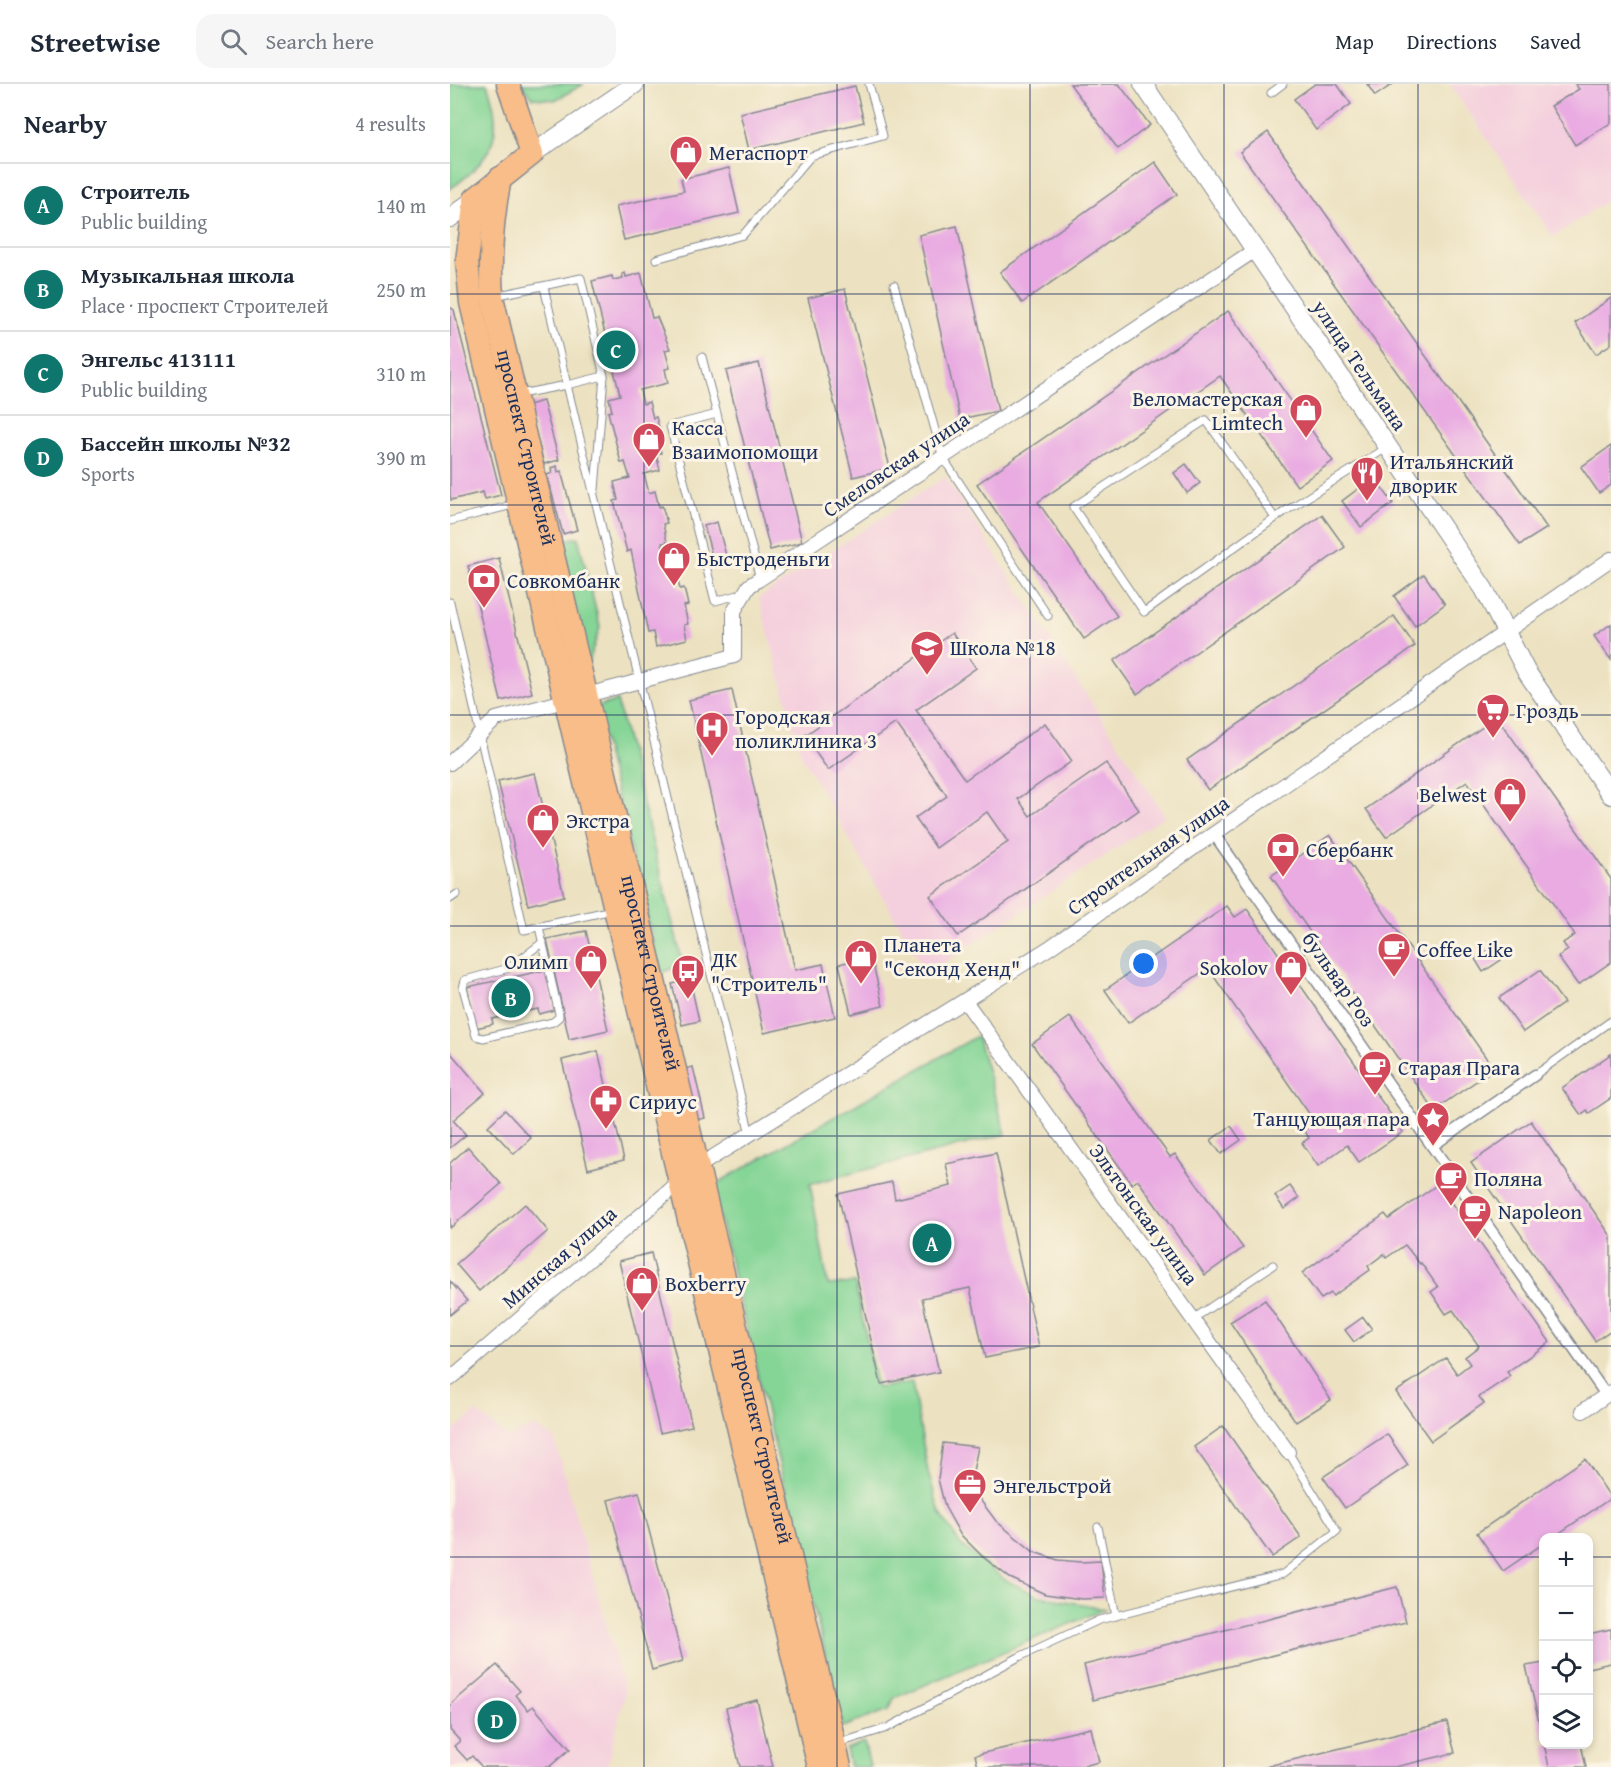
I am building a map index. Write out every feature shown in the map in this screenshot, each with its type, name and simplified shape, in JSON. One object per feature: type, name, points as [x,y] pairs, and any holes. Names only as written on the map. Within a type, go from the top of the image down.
[{"type":"main road","points":[[475,199],[532,154],[508,84]]},
{"type":"main road","name":"проспект Строителей","points":[[501,178],[492,221],[489,255],[492,297],[515,395],[615,909],[679,1181],[823,1753],[840,1767]]},
{"type":"main road","name":"проспект Строителей","points":[[475,199],[467,261],[471,303],[519,504],[575,697],[697,1167],[823,1753]]},
{"type":"street","points":[[532,154],[635,84]]},
{"type":"street","name":"улица Тельмана","points":[[1143,84],[1484,589],[1526,671],[1611,795]]},
{"type":"street","points":[[450,218],[475,199]]},
{"type":"street","name":"Смеловская улица","points":[[742,594],[760,579],[1255,250]]},
{"type":"street","name":"Строительная улица","points":[[697,1167],[1049,948],[1611,559]]},
{"type":"street","points":[[450,763],[496,719],[734,656],[734,611],[742,594]]},
{"type":"street","name":"бульвар Роз","points":[[1214,834],[1608,1393]]},
{"type":"street","name":"Эльтонская улица","points":[[965,1001],[1288,1452]]},
{"type":"street","points":[[1432,1146],[1535,1075]]},
{"type":"street","name":"Минская улица","points":[[450,1379],[697,1167]]},
{"type":"street","points":[[1583,1411],[1608,1393]]},
{"type":"lane","points":[[656,259],[743,235],[811,156],[883,136],[869,84]]},
{"type":"lane","points":[[1271,93],[1283,84]]},
{"type":"lane","points":[[492,297],[581,278],[604,376],[594,496]]},
{"type":"lane","points":[[894,285],[943,458],[1048,616]]},
{"type":"lane","points":[[544,286],[750,1134]]},
{"type":"lane","points":[[702,357],[760,579]]},
{"type":"lane","points":[[515,395],[604,376]]},
{"type":"lane","points":[[717,414],[670,426],[715,601],[742,594]]},
{"type":"lane","points":[[1275,518],[1206,420],[1073,507],[1144,612],[1275,518],[1388,447]]},
{"type":"lane","points":[[450,521],[519,504]]},
{"type":"lane","points":[[450,602],[524,930],[615,909]]},
{"type":"lane","points":[[450,899],[457,894]]},
{"type":"lane","points":[[539,927],[543,942],[559,1014],[557,1020],[483,1038],[476,1036],[463,983],[469,978],[509,968],[543,942]]},
{"type":"lane","points":[[1535,1075],[1611,1021]]},
{"type":"lane","points":[[1193,1319],[1273,1265]]},
{"type":"lane","points":[[823,1753],[887,1728],[1019,1658],[1099,1620],[1282,1574],[1336,1531],[1288,1452]]},
{"type":"lane","points":[[1098,1527],[1116,1616]]},
{"type":"shaded area","points":[[1450,84],[1611,84],[1611,198],[1553,237]]},
{"type":"shaded area","name":"Школа №18","points":[[945,477],[1165,816],[927,974],[801,755],[759,598]]},
{"type":"shaded area","points":[[476,1412],[508,1437],[534,1426],[554,1438],[625,1692],[607,1767],[450,1767],[450,1434]]},
{"type":"green space","points":[[450,84],[487,84],[493,102],[495,132],[485,156],[476,167],[450,189]]},
{"type":"green space","points":[[520,84],[584,84],[555,100],[533,98]]},
{"type":"green space","points":[[578,537],[600,627],[586,670],[556,542]]},
{"type":"green space","points":[[617,701],[683,964],[661,973],[595,707]]},
{"type":"green space","points":[[977,1036],[1006,1134],[810,1184],[828,1285],[855,1283],[877,1388],[912,1382],[928,1472],[940,1513],[961,1545],[1004,1579],[1036,1595],[1105,1609],[894,1698],[889,1710],[843,1727],[712,1186]]},
{"type":"green space","points":[[864,1742],[870,1767],[850,1767],[846,1749]]},
{"type":"building","points":[[1070,84],[1119,84],[1150,125],[1118,149]]},
{"type":"building","points":[[1315,84],[1337,84],[1351,104],[1316,130],[1294,99]]},
{"type":"building","points":[[1367,84],[1393,84],[1375,96]]},
{"type":"building","points":[[1575,84],[1611,84],[1611,123],[1575,145],[1551,106],[1579,89]]},
{"type":"building","points":[[855,86],[864,122],[749,150],[740,113]]},
{"type":"building","points":[[1268,132],[1547,528],[1520,545],[1240,152]]},
{"type":"building","points":[[1155,162],[1177,194],[1022,303],[1000,272]]},
{"type":"building","points":[[729,168],[739,213],[624,240],[616,206],[684,191],[681,179]]},
{"type":"building","points":[[957,226],[998,411],[960,419],[919,235]]},
{"type":"building","points":[[625,273],[626,277],[641,273],[652,318],[657,317],[670,349],[665,350],[670,368],[665,369],[668,383],[640,390],[643,404],[649,402],[661,435],[657,436],[661,453],[656,454],[660,470],[644,474],[649,493],[655,491],[659,507],[662,506],[667,523],[663,524],[667,542],[662,543],[670,575],[676,573],[680,589],[684,588],[688,605],[684,606],[688,624],[684,625],[687,639],[656,647],[653,632],[648,633],[631,550],[627,552],[614,501],[618,500],[614,482],[630,478],[625,462],[621,463],[608,412],[612,411],[609,398],[620,395],[592,281],[612,276],[613,280],[623,278],[622,274]]},
{"type":"building","points":[[845,289],[890,468],[853,477],[808,298]]},
{"type":"building","points":[[1611,298],[1611,344],[1596,354],[1575,323]]},
{"type":"building","points":[[450,307],[454,310],[501,495],[485,499],[483,492],[451,500],[450,495]]},
{"type":"building","points":[[1228,311],[1333,461],[1297,486],[1220,376],[1038,502],[1117,616],[1084,639],[977,484]]},
{"type":"building","points":[[759,363],[802,542],[770,550],[726,371]]},
{"type":"building","points":[[543,401],[559,460],[544,464],[528,405]]},
{"type":"building","points":[[1611,446],[1611,485],[1599,493],[1581,467]]},
{"type":"building","points":[[1186,464],[1200,483],[1187,493],[1174,473]]},
{"type":"building","points":[[557,466],[558,472],[561,471],[577,530],[563,534],[547,475],[552,473],[551,468]]},
{"type":"building","name":"Итальянский дворик","points":[[1374,477],[1393,503],[1361,527],[1342,501]]},
{"type":"building","points":[[1322,515],[1345,547],[1137,694],[1114,661]]},
{"type":"building","points":[[717,522],[728,563],[715,567],[704,526]]},
{"type":"building","points":[[499,558],[532,693],[501,701],[468,566]]},
{"type":"building","points":[[1424,574],[1445,604],[1415,626],[1394,596]]},
{"type":"building","points":[[1394,616],[1415,646],[1208,790],[1187,760]]},
{"type":"building","points":[[1611,624],[1611,660],[1594,636]]},
{"type":"building","points":[[952,633],[976,668],[916,710],[965,780],[1045,723],[1072,761],[1018,799],[1030,816],[1106,763],[1139,810],[958,936],[930,896],[1008,842],[987,812],[936,848],[915,818],[947,796],[896,723],[828,770],[804,736]]},
{"type":"building","points":[[732,690],[795,970],[823,964],[835,1017],[764,1033],[689,700]]},
{"type":"building","points":[[1487,724],[1503,725],[1611,879],[1611,962],[1578,985],[1558,957],[1568,950],[1563,943],[1575,935],[1467,781],[1386,837],[1366,809]]},
{"type":"building","points":[[535,773],[564,896],[528,905],[498,781]]},
{"type":"building","points":[[1330,835],[1494,1069],[1434,1110],[1271,876]]},
{"type":"building","points":[[1227,906],[1235,917],[1247,909],[1403,1132],[1359,1162],[1347,1145],[1318,1166],[1302,1143],[1309,1138],[1304,1130],[1315,1122],[1208,968],[1128,1023],[1105,990]]},
{"type":"building","points":[[586,931],[608,1030],[569,1039],[547,939]]},
{"type":"building","points":[[1493,947],[1501,960],[1483,972],[1475,959]]},
{"type":"building","name":"Планета \"Секонд Хенд\"","points":[[871,956],[883,1006],[851,1014],[839,964]]},
{"type":"building","points":[[546,970],[555,1010],[539,1014],[538,1009],[492,1019],[493,1024],[476,1028],[467,987]]},
{"type":"building","points":[[1540,970],[1564,1003],[1523,1032],[1499,998]]},
{"type":"building","points":[[690,980],[699,1021],[682,1025],[672,984]]},
{"type":"building","points":[[1070,1017],[1170,1157],[1175,1154],[1243,1248],[1205,1275],[1138,1180],[1132,1184],[1032,1044]]},
{"type":"building","points":[[598,1051],[624,1160],[588,1169],[562,1060]]},
{"type":"building","points":[[450,1052],[485,1093],[453,1120],[466,1135],[450,1148]]},
{"type":"building","points":[[1611,1054],[1611,1098],[1589,1113],[1587,1110],[1581,1115],[1562,1088]]},
{"type":"building","points":[[693,1067],[705,1118],[689,1122],[676,1071]]},
{"type":"building","points":[[505,1110],[531,1138],[514,1154],[488,1126]]},
{"type":"building","points":[[1531,1121],[1611,1236],[1611,1330],[1595,1341],[1471,1163]]},
{"type":"building","points":[[1231,1126],[1241,1140],[1221,1154],[1211,1140]]},
{"type":"building","points":[[468,1147],[501,1184],[450,1228],[450,1163]]},
{"type":"building","points":[[996,1153],[1039,1347],[985,1358],[970,1288],[922,1298],[939,1372],[881,1384],[838,1194],[892,1182],[895,1199],[951,1186],[946,1164]]},
{"type":"building","points":[[1438,1184],[1550,1342],[1507,1372],[1510,1376],[1479,1397],[1484,1403],[1431,1441],[1396,1392],[1446,1358],[1457,1374],[1470,1364],[1465,1357],[1479,1346],[1453,1310],[1446,1314],[1431,1292],[1438,1287],[1421,1263],[1405,1245],[1386,1258],[1384,1254],[1368,1266],[1370,1270],[1333,1296],[1331,1293],[1321,1299],[1302,1273],[1385,1214],[1389,1219]]},
{"type":"building","points":[[1290,1186],[1299,1198],[1284,1209],[1275,1196]]},
{"type":"building","points":[[525,1204],[548,1231],[479,1291],[456,1264]]},
{"type":"building","points":[[651,1253],[692,1426],[660,1433],[619,1261]]},
{"type":"building","points":[[450,1281],[467,1301],[450,1315]]},
{"type":"building","points":[[1265,1300],[1331,1400],[1296,1422],[1230,1322]]},
{"type":"building","points":[[1363,1317],[1372,1329],[1354,1342],[1345,1330]]},
{"type":"building","points":[[1223,1426],[1301,1537],[1272,1557],[1194,1447]]},
{"type":"building","points":[[1387,1434],[1408,1465],[1345,1508],[1323,1477]]},
{"type":"building","name":"Энгельстрой","points":[[943,1443],[978,1447],[973,1471],[978,1497],[996,1521],[1034,1552],[1058,1560],[1101,1561],[1105,1598],[1082,1599],[1045,1594],[1010,1578],[983,1557],[960,1534],[945,1507],[938,1479]]},
{"type":"building","points":[[1585,1459],[1611,1498],[1559,1533],[1539,1533],[1539,1546],[1503,1571],[1477,1533]]},
{"type":"building","points":[[639,1492],[683,1661],[652,1670],[608,1500]]},
{"type":"building","points":[[1397,1587],[1406,1622],[1093,1700],[1084,1665]]},
{"type":"building","points":[[1611,1629],[1611,1663],[1593,1667],[1593,1633]]},
{"type":"building","points":[[1539,1664],[1539,1723],[1526,1666]]},
{"type":"building","points":[[497,1665],[520,1691],[515,1695],[528,1710],[533,1706],[570,1749],[549,1767],[482,1767],[472,1756],[467,1760],[454,1746],[460,1741],[450,1730],[450,1705]]},
{"type":"building","points":[[757,1700],[773,1767],[740,1767],[726,1708]]},
{"type":"building","points":[[1447,1722],[1455,1753],[1395,1767],[1264,1767]]},
{"type":"building","points":[[1091,1728],[1099,1762],[1079,1767],[978,1767],[975,1755]]},
{"type":"building","points":[[1545,1749],[1582,1749],[1586,1767],[1549,1767]]},
{"type":"place","name":"Мегаспорт","points":[[686,181]]},
{"type":"place","name":"Энгельс 413111","points":[[616,350]]},
{"type":"place","name":"Веломастерская Limtech","points":[[1306,439]]},
{"type":"place","name":"Касса Взаимопомощи","points":[[649,468]]},
{"type":"place","name":"Итальянский дворик","points":[[1367,502]]},
{"type":"place","name":"Быстроденьги","points":[[674,587]]},
{"type":"place","name":"Совкомбанк","points":[[484,609]]},
{"type":"place","name":"Школа №18","points":[[927,676]]},
{"type":"place","name":"Гроздь","points":[[1493,739]]},
{"type":"place","name":"Городская поликлиника 3","points":[[712,757]]},
{"type":"place","name":"Belwest","points":[[1510,823]]},
{"type":"place","name":"Экстра","points":[[543,849]]},
{"type":"place","name":"Сбербанк","points":[[1283,878]]},
{"type":"place","name":"Coffee Like","points":[[1394,978]]},
{"type":"place","name":"Планета \"Секонд Хенд\"","points":[[861,985]]},
{"type":"place","name":"Олимп","points":[[591,990]]},
{"type":"place","name":"Sokolov","points":[[1291,996]]},
{"type":"place","name":"Музыкальная школа","points":[[511,998]]},
{"type":"place","name":"ДК \"Строитель\"","points":[[688,1000]]},
{"type":"place","name":"Старая Прага","points":[[1375,1096]]},
{"type":"place","name":"Сириус","points":[[606,1130]]},
{"type":"place","name":"Танцующая пара","points":[[1433,1147]]},
{"type":"place","name":"Поляна","points":[[1451,1207]]},
{"type":"place","name":"Napoleon","points":[[1475,1240]]},
{"type":"place","name":"Строитель","points":[[932,1243]]},
{"type":"place","name":"Boxberry","points":[[642,1312]]},
{"type":"place","name":"Энгельстрой","points":[[970,1514]]},
{"type":"place","name":"Бассейн школы №32","points":[[497,1720]]}]
